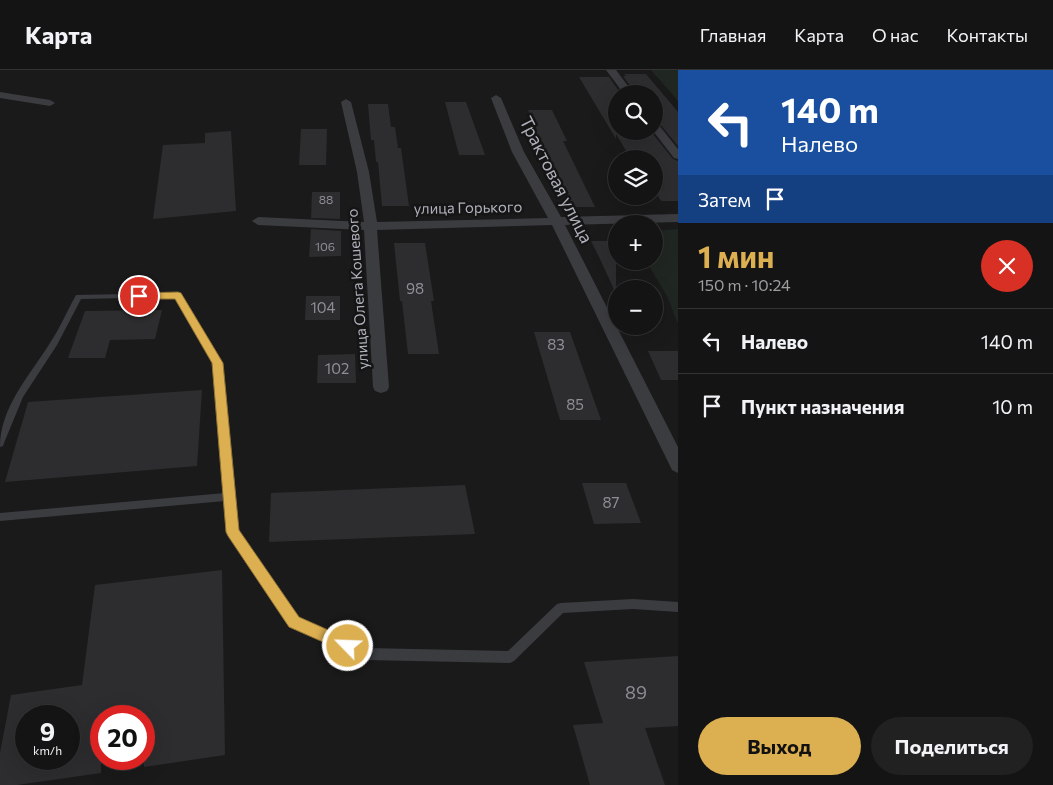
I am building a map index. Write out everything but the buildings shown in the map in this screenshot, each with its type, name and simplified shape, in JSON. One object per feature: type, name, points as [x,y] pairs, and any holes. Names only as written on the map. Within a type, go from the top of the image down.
[{"type":"street","points":[[611,70],[622,85]]},
{"type":"street","points":[[0,95],[50,103]]},
{"type":"street","name":"Трактовая улица","points":[[496,98],[518,152],[557,222],[678,465]]},
{"type":"street","name":"улица Олега Кошевого","points":[[346,102],[358,140],[372,226],[381,387]]},
{"type":"street","points":[[663,137],[678,156]]},
{"type":"street","name":"улица Горького","points":[[258,222],[372,226],[678,218]]},
{"type":"lane","points":[[0,443],[19,396],[54,343],[80,297],[178,296],[218,363],[232,532],[294,622],[366,654],[510,657],[561,608],[633,604],[678,607]]},
{"type":"lane","points":[[0,517],[230,498]]},
{"type":"shaded area","points":[[651,70],[678,70],[678,101]]},
{"type":"shaded area","points":[[678,229],[678,324],[663,289],[663,280],[657,280],[651,270],[663,270],[663,230]]},
{"type":"route","points":[[139,296],[178,296],[218,363],[232,532],[294,622],[348,646]]}]
